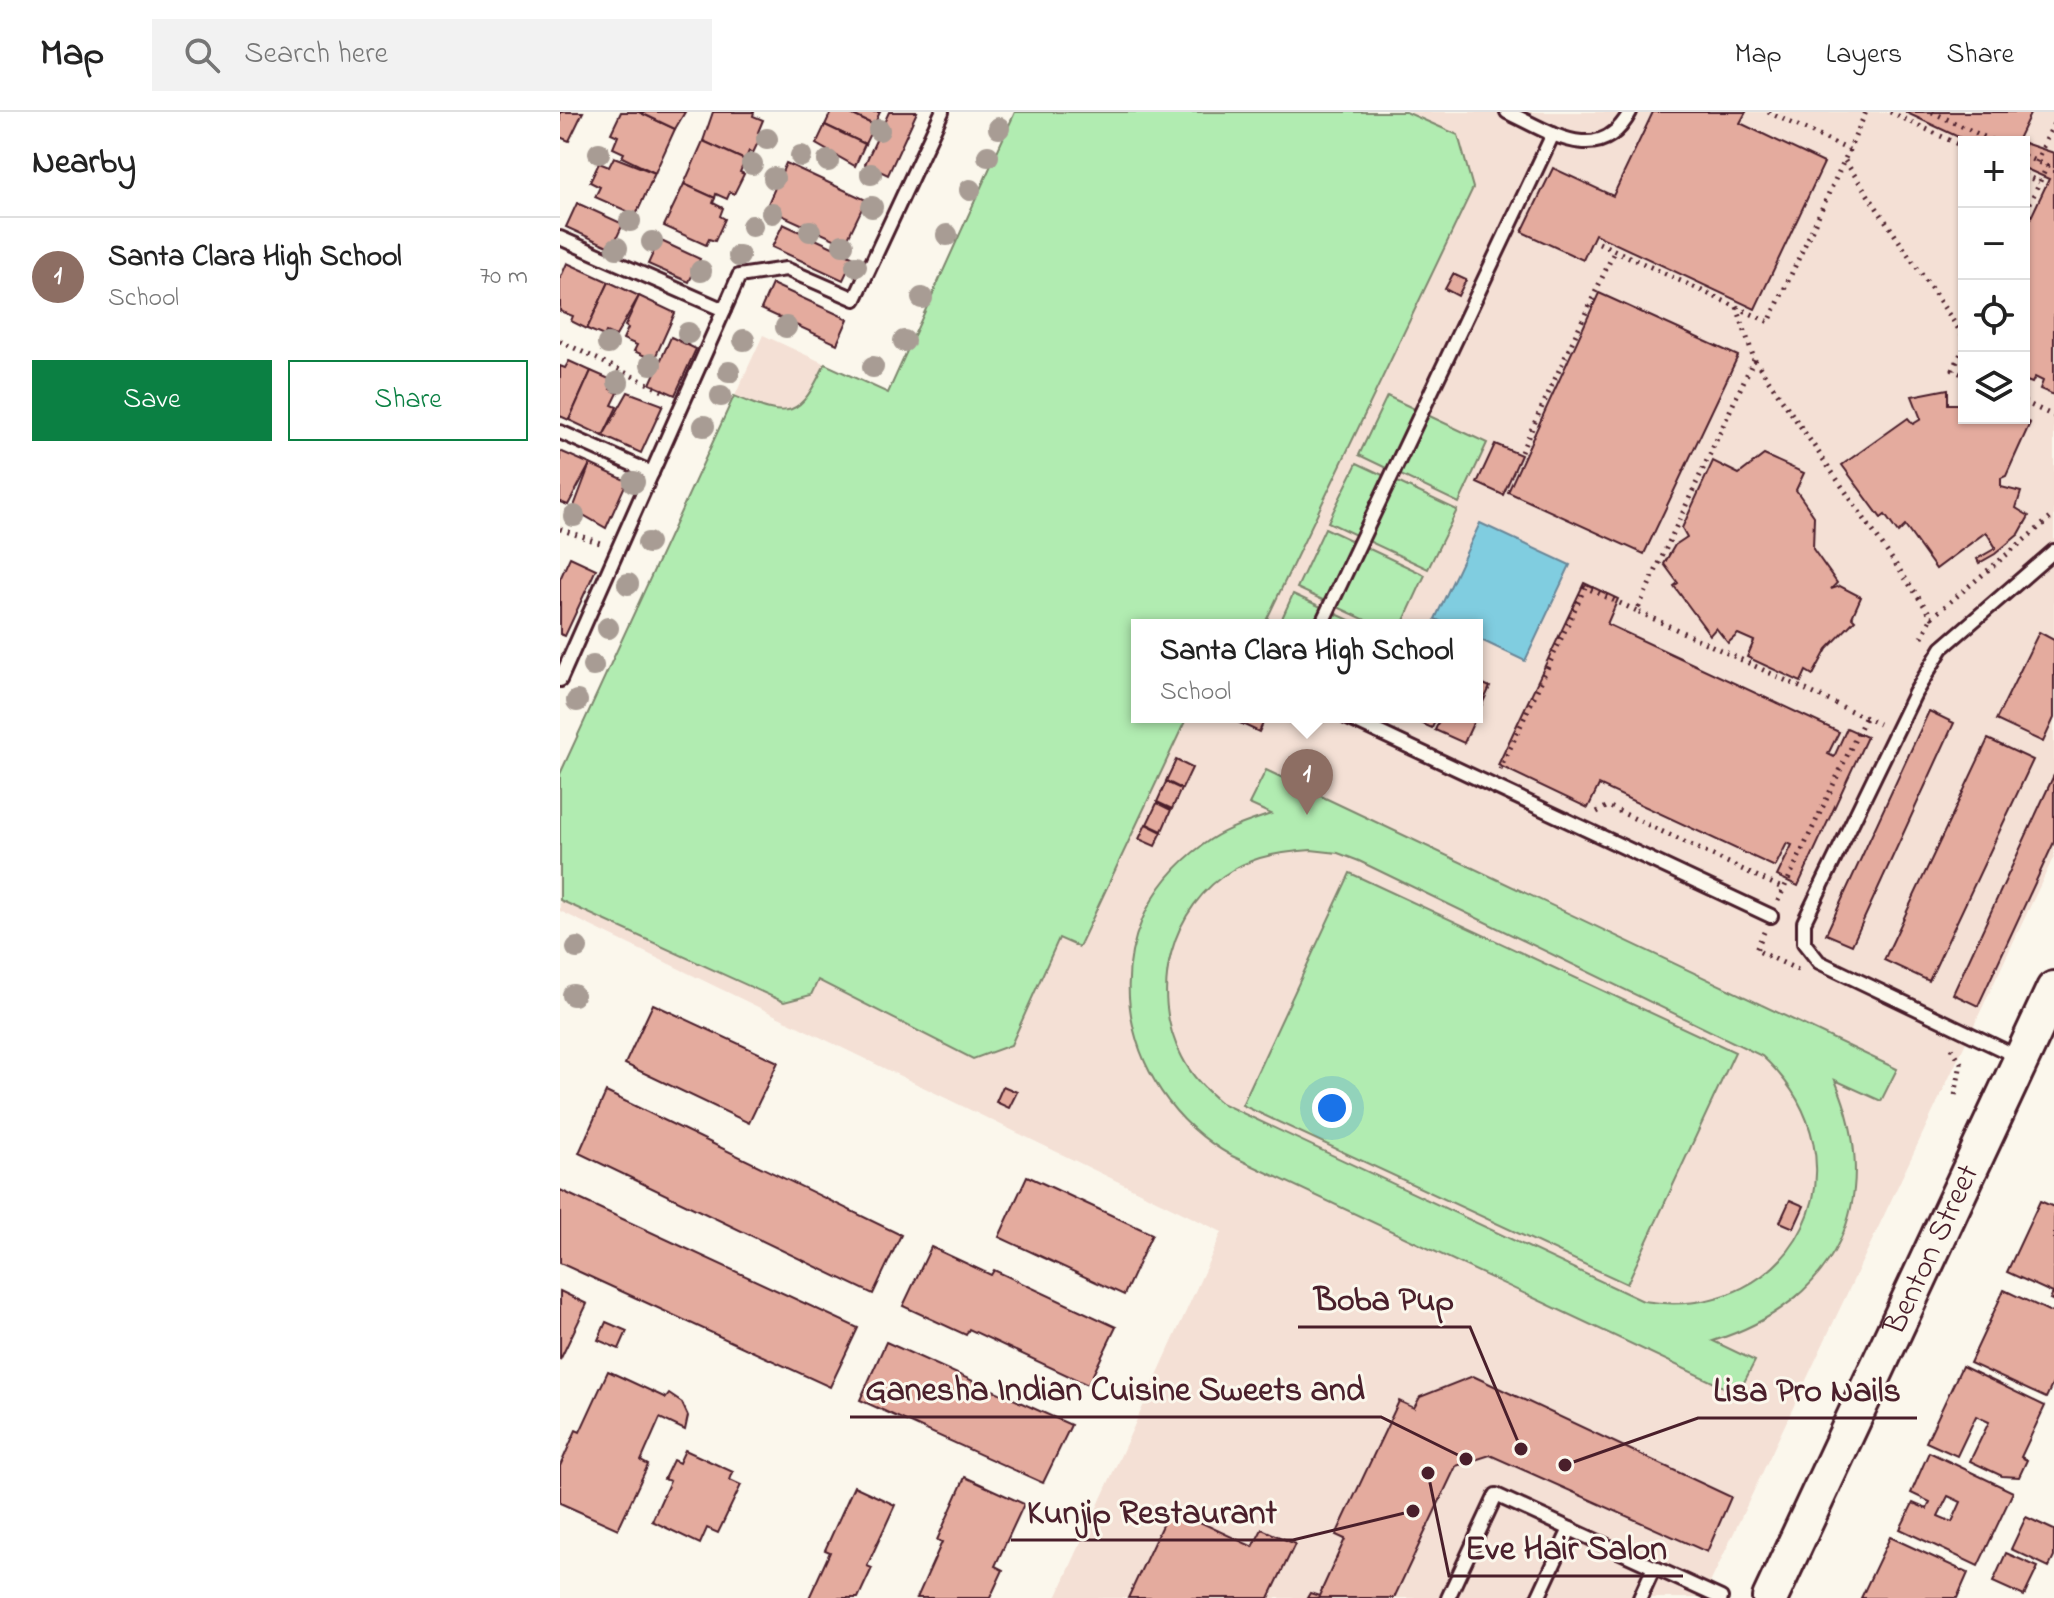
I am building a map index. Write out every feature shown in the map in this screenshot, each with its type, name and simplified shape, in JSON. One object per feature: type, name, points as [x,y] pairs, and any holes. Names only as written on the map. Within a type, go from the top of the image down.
[{"type":"main road","name":"Benton Street","points":[[1770,1598],[2054,989]]},
{"type":"lane","points":[[560,680],[739,276],[786,269],[855,299],[942,112]]},
{"type":"lane","points":[[1507,112],[1577,143],[1598,142],[1613,132],[1630,112]]},
{"type":"lane","points":[[1324,619],[1553,134]]},
{"type":"lane","points":[[560,238],[724,310]]},
{"type":"lane","points":[[560,432],[652,473]]},
{"type":"lane","points":[[2022,1059],[1819,962],[1804,943],[1804,922],[1915,693],[1942,648],[2054,551]]},
{"type":"lane","points":[[1359,723],[1771,916]]},
{"type":"lane","points":[[1448,1598],[1496,1495],[1721,1598]]},
{"type":"lane","points":[[1538,1598],[1570,1529]]},
{"type":"lane","points":[[1640,1598],[1654,1567]]},
{"type":"path","points":[[1768,112],[1849,150]]},
{"type":"path","points":[[1599,243],[1769,322],[1866,112]]},
{"type":"path","points":[[1890,112],[1958,144]]},
{"type":"path","points":[[1932,112],[1982,136]]},
{"type":"path","points":[[2036,162],[2054,123]]},
{"type":"path","points":[[2028,208],[2047,166],[2030,159]]},
{"type":"path","points":[[1844,160],[1958,328]]},
{"type":"path","points":[[2030,178],[2039,182]]},
{"type":"path","points":[[1521,452],[1615,250]]},
{"type":"path","points":[[1737,307],[1754,359],[1932,617]]},
{"type":"path","points":[[560,341],[683,401]]},
{"type":"path","points":[[1637,611],[1754,359]]},
{"type":"path","points":[[2030,405],[2054,416]]},
{"type":"path","points":[[1920,642],[1932,617],[2054,515]]},
{"type":"path","points":[[560,529],[617,551]]},
{"type":"path","points":[[1512,778],[1499,771],[1585,587],[1880,725],[1887,711]]},
{"type":"path","points":[[1809,975],[1756,950],[1865,718]]},
{"type":"path","points":[[1592,815],[1608,806],[1784,889]]},
{"type":"path","points":[[1942,1041],[1961,1063],[1955,1096]]},
{"type":"shaded area","points":[[1015,112],[2054,112],[2054,856],[1703,1598],[1056,1598],[1222,1232],[560,911],[560,774],[763,335],[888,393]]},
{"type":"green space","points":[[1015,112],[1406,112],[1458,135],[1473,188],[1267,619],[1131,619],[1131,723],[1184,723],[1079,947],[1059,938],[1011,1045],[973,1059],[818,980],[811,995],[784,1002],[560,900],[560,774],[734,396],[769,409],[791,409],[808,395],[825,364],[888,393]]},
{"type":"green space","points":[[1387,396],[1487,443],[1459,503],[1359,455]]},
{"type":"green space","points":[[1357,463],[1457,510],[1428,569],[1328,522]]},
{"type":"green space","points":[[1325,528],[1425,575],[1405,619],[1363,619],[1297,588]]},
{"type":"green space","points":[[1293,594],[1347,619],[1282,619]]},
{"type":"green space","points":[[1266,770],[1897,1069],[1881,1101],[1835,1080],[1849,1124],[1855,1166],[1852,1205],[1840,1241],[1820,1273],[1792,1301],[1756,1324],[1713,1341],[1755,1361],[1738,1394],[1232,1156],[1192,1127],[1161,1092],[1140,1051],[1130,1007],[1130,962],[1142,919],[1167,879],[1204,844],[1228,830],[1271,814],[1249,804]],"holes":[[[1311,850],[1338,853],[1762,1056],[1796,1098],[1813,1142],[1815,1186],[1803,1227],[1778,1262],[1743,1288],[1697,1302],[1643,1301],[1221,1103],[1210,1093],[1182,1057],[1172,1032],[1167,1006],[1171,953],[1180,928],[1194,905],[1212,885],[1243,864],[1291,852]]]},
{"type":"green space","points":[[1350,873],[1735,1052],[1627,1284],[1242,1105]]},
{"type":"water","points":[[1480,523],[1570,565],[1525,661],[1483,641],[1483,619],[1435,619]]},
{"type":"building","points":[[560,112],[583,112],[569,141],[560,137]]},
{"type":"building","points":[[621,112],[639,112],[675,129],[655,173],[622,157],[624,153],[613,148],[618,136],[611,133]]},
{"type":"building","points":[[639,112],[685,112],[675,129]]},
{"type":"building","points":[[713,112],[754,112],[753,116],[763,120],[758,132],[762,134],[753,153],[749,151],[745,160],[703,141]]},
{"type":"building","points":[[831,112],[847,112],[874,125],[865,144],[825,125]]},
{"type":"building","points":[[847,112],[880,112],[874,125]]},
{"type":"building","points":[[889,112],[917,112],[888,175],[865,164]]},
{"type":"building","points":[[1653,112],[1746,112],[1740,123],[1824,163],[1755,309],[1595,234],[1583,260],[1522,232],[1553,168],[1613,196]]},
{"type":"building","points":[[1905,112],[2031,112],[2019,136],[1958,137]]},
{"type":"building","points":[[825,125],[865,144],[855,166],[816,144]]},
{"type":"building","points":[[703,141],[745,160],[740,172],[744,174],[734,194],[730,192],[727,199],[716,194],[715,198],[684,184]]},
{"type":"building","points":[[2030,145],[2054,153],[2054,395],[2040,389],[2043,381],[2035,377],[2030,382],[2030,219],[2049,179],[2030,171]]},
{"type":"building","points":[[614,157],[655,173],[636,215],[595,197],[600,187],[590,182],[599,163],[609,167]]},
{"type":"building","points":[[786,163],[866,200],[845,244],[766,208]]},
{"type":"building","points":[[684,184],[715,198],[713,203],[723,208],[720,216],[725,219],[715,241],[709,239],[706,245],[664,226]]},
{"type":"building","points":[[577,203],[623,224],[612,248],[566,227]]},
{"type":"building","points":[[783,224],[854,257],[843,280],[772,247]]},
{"type":"building","points":[[659,240],[700,259],[689,282],[648,264]]},
{"type":"building","points":[[567,263],[609,282],[587,329],[571,321],[573,316],[560,311],[560,279]]},
{"type":"building","points":[[1453,274],[1466,280],[1458,296],[1445,289]]},
{"type":"building","points":[[609,282],[639,296],[616,336],[606,332],[604,336],[587,329]]},
{"type":"building","points":[[772,284],[848,319],[837,344],[761,309]]},
{"type":"building","points":[[1599,293],[1738,356],[1644,554],[1508,492]]},
{"type":"building","points":[[639,296],[675,313],[654,360],[634,351],[637,345],[623,339],[628,328],[625,326]]},
{"type":"building","points":[[671,337],[696,349],[675,395],[650,384]]},
{"type":"building","points":[[569,361],[591,371],[569,420],[560,416],[560,366],[565,368]]},
{"type":"building","points":[[591,371],[614,381],[610,389],[618,393],[612,405],[617,407],[603,436],[569,420]]},
{"type":"building","points":[[1948,389],[1948,404],[1958,404],[1958,424],[2030,424],[2006,476],[2001,478],[2001,487],[2021,492],[2016,508],[2029,516],[2019,534],[1979,563],[1977,559],[1996,548],[1986,532],[1936,569],[1905,526],[1898,533],[1885,515],[1881,518],[1842,465],[1908,418],[1913,424],[1921,419],[1912,396]]},
{"type":"building","points":[[628,392],[663,405],[641,453],[603,436]]},
{"type":"building","points":[[1495,444],[1521,455],[1503,495],[1477,483]]},
{"type":"building","points":[[560,451],[590,464],[568,505],[560,502]]},
{"type":"building","points":[[1764,455],[1804,473],[1796,490],[1814,516],[1813,549],[1837,583],[1831,589],[1840,586],[1861,597],[1852,617],[1855,620],[1827,649],[1813,675],[1806,671],[1801,682],[1747,657],[1754,641],[1738,634],[1728,643],[1716,628],[1710,635],[1674,586],[1678,583],[1664,564],[1675,545],[1687,537],[1682,528],[1713,461],[1739,474]]},
{"type":"building","points":[[590,464],[627,481],[606,528],[573,509]]},
{"type":"building","points":[[570,557],[596,569],[565,636],[560,634],[560,579]]},
{"type":"building","points":[[1584,583],[1618,599],[1607,624],[1839,732],[1828,754],[1834,757],[1847,728],[1867,737],[1798,886],[1777,876],[1792,845],[1787,843],[1775,867],[1599,785],[1588,808],[1498,765]]},
{"type":"building","points":[[2039,632],[2054,640],[2054,718],[2043,742],[1996,720]]},
{"type":"building","points":[[1483,684],[1490,687],[1483,702]]},
{"type":"building","points":[[1929,711],[1954,723],[1852,945],[1826,934]]},
{"type":"building","points":[[1240,723],[1263,723],[1259,732]]},
{"type":"building","points":[[1438,723],[1473,723],[1464,743],[1435,730]]},
{"type":"building","points":[[1988,739],[2033,760],[1929,981],[1884,960]]},
{"type":"building","points":[[1176,760],[1192,768],[1182,789],[1166,781]]},
{"type":"building","points":[[2054,775],[2054,842],[1978,1006],[1953,994]]},
{"type":"building","points":[[1166,782],[1181,789],[1172,809],[1157,802]]},
{"type":"building","points":[[1157,803],[1171,810],[1162,831],[1147,824]]},
{"type":"building","points":[[1146,824],[1162,832],[1155,846],[1139,839]]},
{"type":"building","points":[[653,1004],[778,1062],[749,1123],[625,1064]]},
{"type":"building","points":[[1003,1086],[1017,1092],[1009,1108],[996,1102]]},
{"type":"building","points":[[606,1092],[901,1235],[873,1294],[579,1153]]},
{"type":"building","points":[[1027,1176],[1152,1234],[1124,1295],[999,1237]]},
{"type":"building","points":[[560,1190],[858,1328],[830,1387],[560,1263]]},
{"type":"building","points":[[1790,1200],[1804,1206],[1794,1228],[1780,1222]]},
{"type":"building","points":[[2040,1201],[2054,1207],[2054,1301],[2050,1299],[2053,1293],[2007,1272]]},
{"type":"building","points":[[931,1247],[991,1275],[994,1270],[1116,1327],[1088,1385],[969,1329],[966,1335],[903,1306]]},
{"type":"building","points":[[2004,1290],[2051,1312],[2054,1310],[2054,1381],[2046,1398],[1970,1363]]},
{"type":"building","points":[[560,1291],[587,1304],[560,1360]]},
{"type":"building","points":[[606,1322],[627,1331],[619,1349],[598,1340]]},
{"type":"building","points":[[886,1342],[1071,1425],[1043,1483],[860,1400]]},
{"type":"building","points":[[1962,1366],[2045,1406],[2021,1457],[2027,1460],[2019,1477],[2002,1476],[1970,1461],[1989,1422],[1976,1416],[1957,1456],[1926,1442]]},
{"type":"building","points":[[608,1371],[666,1398],[669,1394],[682,1403],[688,1416],[685,1430],[660,1418],[641,1461],[648,1465],[618,1529],[560,1503],[560,1466],[576,1430],[580,1432]]},
{"type":"building","points":[[1473,1376],[1731,1497],[1707,1552],[1490,1455],[1456,1466],[1394,1598],[1307,1598],[1310,1593],[1319,1596],[1345,1539],[1336,1535],[1399,1401],[1414,1408],[1420,1397]]},
{"type":"building","points":[[685,1450],[733,1472],[730,1480],[741,1485],[718,1533],[707,1528],[700,1544],[652,1521],[670,1481],[664,1479],[673,1460],[679,1463]]},
{"type":"building","points":[[1929,1452],[2013,1492],[1978,1566],[1900,1529],[1913,1503],[1927,1509],[1930,1502],[1911,1493]],"holes":[[[1948,1496],[1961,1502],[1952,1522],[1938,1516]]]},
{"type":"building","points":[[965,1477],[1024,1504],[995,1566],[1003,1570],[990,1598],[917,1598],[942,1542],[937,1540]]},
{"type":"building","points":[[854,1486],[895,1505],[867,1566],[872,1568],[858,1598],[809,1598],[830,1552],[825,1550]]},
{"type":"building","points":[[1170,1508],[1253,1547],[1262,1529],[1295,1544],[1269,1598],[1128,1598]]},
{"type":"building","points":[[2026,1517],[2054,1530],[2054,1557],[2049,1567],[2011,1549]]},
{"type":"building","points":[[1890,1537],[1968,1573],[1957,1598],[1861,1598]]},
{"type":"building","points":[[2006,1553],[2038,1567],[2024,1596],[1993,1582]]},
{"type":"place","name":"Santa Clara High School","points":[[1307,815]]},
{"type":"place","name":"Boba Pup","points":[[1521,1449]]},
{"type":"place","name":"Ganesha Indian Cuisine Sweets and","points":[[1466,1459]]},
{"type":"place","name":"Lisa Pro Nails","points":[[1565,1465]]},
{"type":"place","name":"Eve Hair Salon","points":[[1428,1473]]},
{"type":"place","name":"Kunjip Restaurant","points":[[1413,1511]]}]
